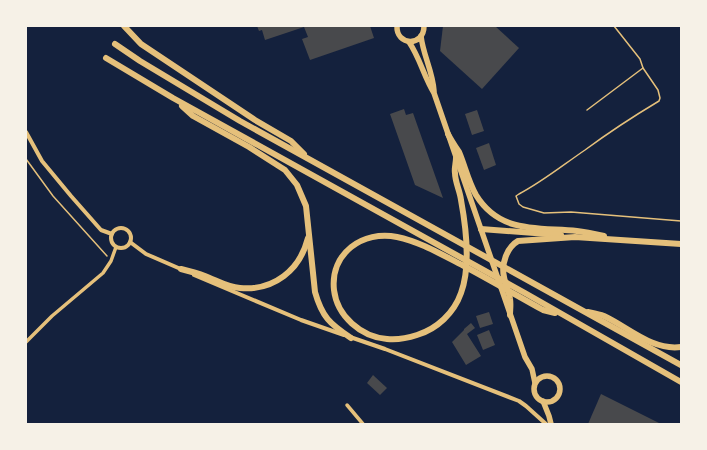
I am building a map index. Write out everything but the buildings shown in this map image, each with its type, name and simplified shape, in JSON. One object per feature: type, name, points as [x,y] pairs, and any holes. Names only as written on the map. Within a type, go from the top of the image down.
[{"type":"highway","points":[[124,26],[141,44],[255,120],[291,141],[311,161]]},
{"type":"highway","points":[[115,44],[191,92],[311,161],[681,365]]},
{"type":"highway","points":[[106,58],[173,98],[449,250],[681,382]]},
{"type":"highway","points":[[173,98],[193,116],[249,147],[285,170],[297,185],[306,206],[317,301],[333,326],[351,338]]},
{"type":"highway","points":[[448,134],[459,153],[476,194],[484,206],[495,216],[516,225],[531,228],[577,231],[631,240]]},
{"type":"highway","points":[[456,158],[454,173],[464,214],[466,271],[461,293],[450,313],[433,328],[422,334],[410,337],[387,339],[363,331],[352,324],[342,314],[334,290],[334,278],[337,266],[351,247],[360,241],[370,237],[382,236],[396,237],[426,246],[449,258],[531,304],[543,310],[561,314]]},
{"type":"highway","points":[[481,229],[560,234],[575,237]]},
{"type":"highway","points":[[181,269],[238,288],[262,286],[281,278],[296,264],[305,247],[309,232]]},
{"type":"highway","points":[[510,315],[510,298],[503,276],[503,268],[509,248],[518,240],[575,237],[681,244]]},
{"type":"highway","points":[[581,310],[602,315],[652,343],[664,347],[681,347]]},
{"type":"highway","points":[[670,376],[681,385]]},
{"type":"main road","points":[[397,26],[397,32],[400,37],[409,42],[416,53],[427,82],[434,93],[510,315],[525,357],[532,369],[535,383],[534,392],[536,396],[547,402],[558,397],[560,392],[560,384],[553,376],[545,375],[532,369]]},
{"type":"main road","points":[[424,27],[421,36],[422,43],[433,79],[434,93]]},
{"type":"main road","points":[[409,42],[414,41],[421,36]]},
{"type":"main road","points":[[535,383],[545,375]]},
{"type":"main road","points":[[549,416],[554,400]]},
{"type":"main road","points":[[543,401],[551,424]]},
{"type":"street","points":[[26,132],[42,161],[70,196],[101,230],[112,234]]},
{"type":"street","points":[[123,228],[129,232],[131,238],[130,242],[123,248],[116,247],[112,243],[112,234],[116,229],[123,228]]},
{"type":"street","points":[[130,242],[146,254],[220,287],[301,320],[385,349],[519,401],[546,424]]},
{"type":"street","points":[[26,342],[52,316],[103,273],[111,261],[116,247]]},
{"type":"street","points":[[347,405],[363,424]]},
{"type":"path","points":[[614,26],[640,59],[658,90],[660,95],[659,101],[609,132],[564,165],[518,194],[516,196],[516,200],[523,207],[544,213],[571,212],[681,221]]},
{"type":"path","points":[[587,110],[644,68]]},
{"type":"path","points":[[26,159],[53,196],[111,261]]}]
